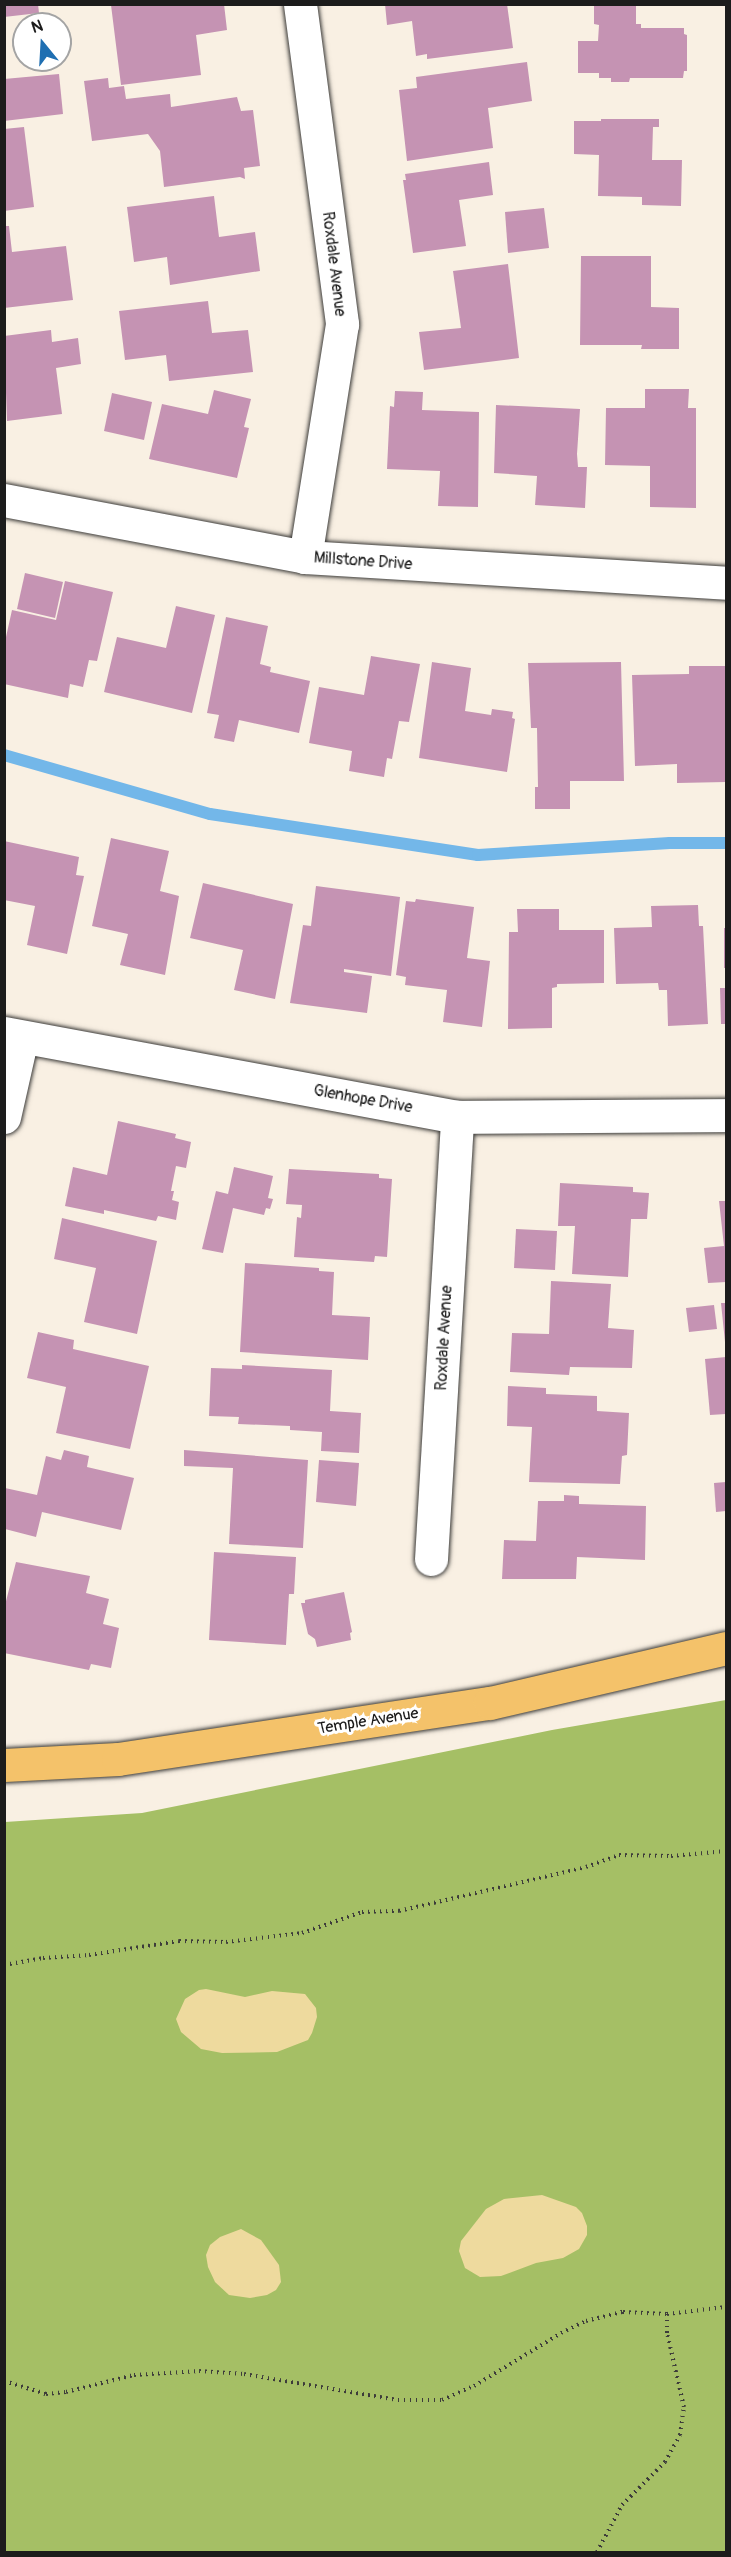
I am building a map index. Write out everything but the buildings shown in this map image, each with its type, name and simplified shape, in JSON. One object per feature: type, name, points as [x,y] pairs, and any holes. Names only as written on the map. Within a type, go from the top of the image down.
[{"type":"main road","name":"Temple Avenue","points":[[4,1765],[118,1759],[490,1703],[726,1648]]},
{"type":"street","name":"Roxdale Avenue","points":[[300,4],[342,324],[304,557]]},
{"type":"street","name":"Millstone Drive","points":[[4,500],[304,557],[726,583]]},
{"type":"street","name":"Glenhope Drive","points":[[13,1035],[457,1117],[726,1115]]},
{"type":"street","points":[[4,1118],[13,1035]]},
{"type":"street","name":"Roxdale Avenue","points":[[431,1559],[457,1117]]},
{"type":"path","points":[[4,1965],[179,1941],[226,1942],[302,1933],[362,1912],[399,1911],[586,1867],[619,1855],[671,1856],[726,1851]]},
{"type":"path","points":[[4,2381],[46,2394],[66,2392],[134,2375],[199,2371],[244,2374],[398,2400],[442,2400],[474,2386],[561,2332],[586,2321],[623,2312],[667,2314],[726,2307]]},
{"type":"path","points":[[597,2553],[622,2505],[665,2462],[680,2435],[684,2407],[667,2333],[667,2314]]},
{"type":"green space","points":[[726,1700],[726,2552],[5,2552],[5,1822],[142,1813],[552,1730]]},
{"type":"sand","points":[[206,1989],[245,1997],[272,1991],[305,1994],[316,2008],[317,2017],[312,2033],[308,2040],[277,2052],[222,2053],[201,2049],[181,2032],[176,2019],[185,1999],[199,1990]]},
{"type":"sand","points":[[542,2195],[576,2207],[582,2213],[587,2226],[587,2235],[579,2249],[563,2258],[536,2263],[501,2276],[480,2277],[465,2268],[459,2251],[461,2241],[486,2209],[504,2199]]},
{"type":"sand","points":[[241,2229],[261,2240],[279,2265],[281,2282],[276,2290],[267,2295],[250,2298],[229,2295],[215,2282],[208,2267],[206,2255],[210,2245],[220,2237]]},
{"type":"waterway","points":[[4,755],[210,814],[478,855],[670,843],[726,843]]}]
